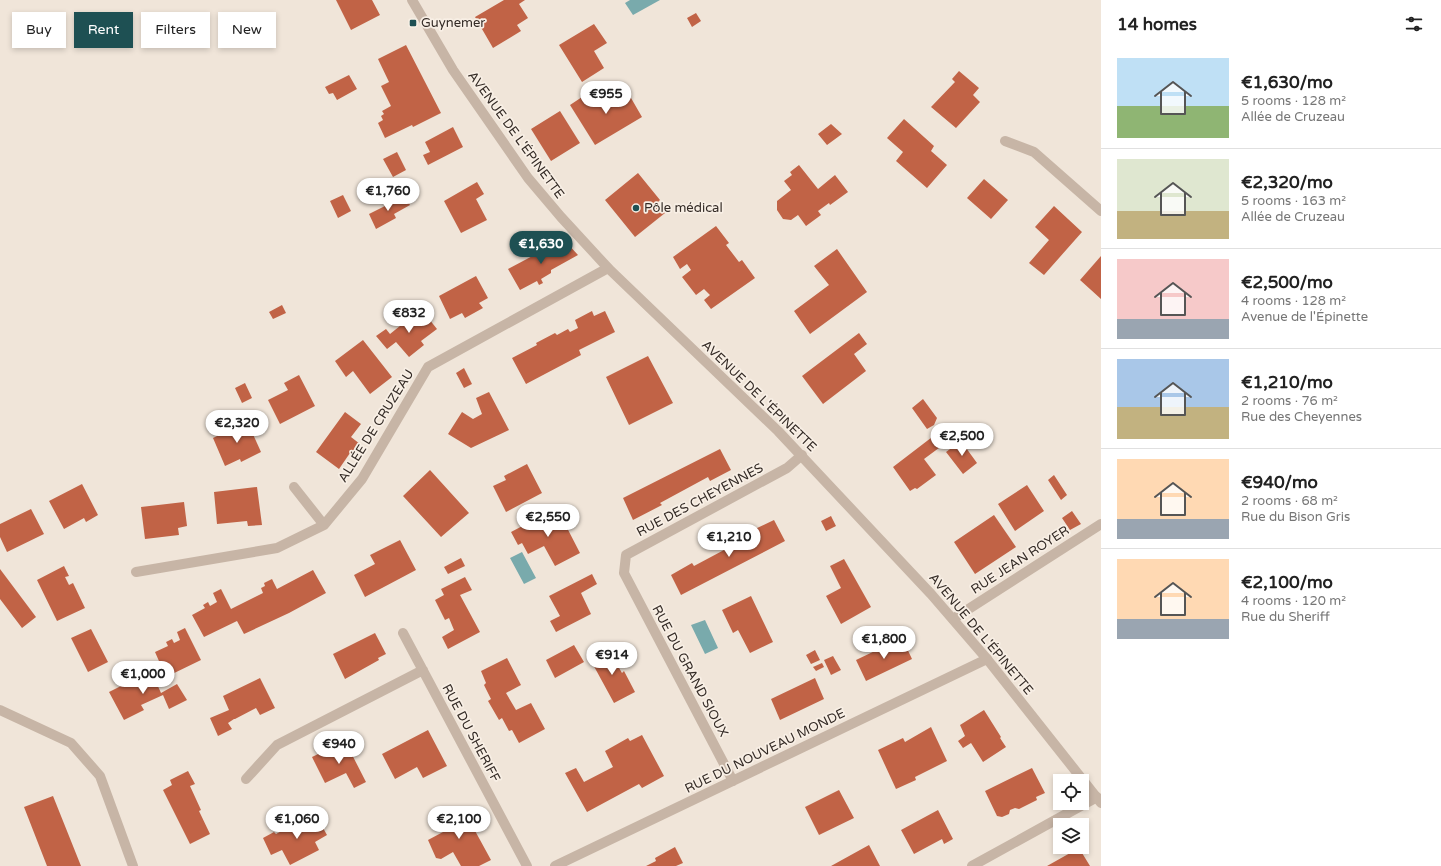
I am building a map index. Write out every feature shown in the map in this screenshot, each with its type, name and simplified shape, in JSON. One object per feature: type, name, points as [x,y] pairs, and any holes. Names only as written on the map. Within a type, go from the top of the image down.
[{"type":"street","name":"AVENUE DE L'ÉPINETTE","points":[[412,0],[454,70],[528,178],[561,217],[608,268],[802,455],[954,619],[1099,800]]},
{"type":"street","points":[[1005,141],[1034,152],[1101,211]]},
{"type":"street","name":"ALLÉE DE CRUZEAU","points":[[136,572],[277,548],[324,525],[362,480],[428,367],[608,268]]},
{"type":"street","name":"RUE DES CHEYENNES","points":[[624,574],[626,555],[787,468],[802,455]]},
{"type":"street","points":[[294,487],[324,525]]},
{"type":"street","name":"RUE JEAN ROYER","points":[[954,619],[1101,524]]},
{"type":"street","name":"RUE DU GRAND SIOUX","points":[[624,574],[733,781]]},
{"type":"street","name":"RUE DU SHERIFF","points":[[402,633],[527,866]]},
{"type":"street","name":"RUE DU NOUVEAU MONDE","points":[[555,866],[987,659]]},
{"type":"street","points":[[246,779],[277,745],[423,670]]},
{"type":"street","points":[[0,710],[71,743],[100,776],[133,866]]},
{"type":"street","points":[[972,866],[1099,800]]},
{"type":"water","points":[[630,0],[660,0],[633,15],[625,3]]},
{"type":"water","points":[[522,552],[536,578],[524,584],[510,558]]},
{"type":"water","points":[[705,620],[718,648],[705,654],[691,625]]},
{"type":"building","points":[[336,0],[372,0],[380,15],[351,30]]},
{"type":"building","points":[[504,0],[525,0],[519,4],[528,18],[517,25],[521,31],[493,48],[475,17]]},
{"type":"building","points":[[696,13],[701,21],[692,27],[687,18]]},
{"type":"building","points":[[594,24],[607,43],[594,51],[604,68],[582,82],[559,45]]},
{"type":"building","points":[[406,45],[441,113],[413,127],[412,125],[385,138],[378,123],[383,120],[381,116],[384,114],[382,111],[391,106],[381,86],[389,82],[378,59]]},
{"type":"building","points":[[959,71],[979,88],[973,95],[980,102],[956,128],[931,107],[955,82],[952,79]]},
{"type":"building","points":[[349,75],[357,89],[337,100],[333,93],[329,94],[325,87]]},
{"type":"building","points":[[618,89],[621,96],[631,98],[642,117],[595,145],[570,105],[588,93],[594,103]]},
{"type":"building","points":[[560,111],[580,143],[551,161],[531,129]]},
{"type":"building","points":[[904,119],[934,146],[931,151],[947,165],[927,188],[896,161],[903,152],[887,138]]},
{"type":"building","points":[[831,124],[842,134],[827,145],[818,134]]},
{"type":"building","points":[[453,127],[463,147],[428,165],[423,155],[430,152],[425,142]]},
{"type":"building","points":[[397,152],[406,170],[393,177],[383,159]]},
{"type":"building","points":[[799,165],[818,189],[835,175],[848,192],[830,205],[829,203],[818,211],[821,215],[806,226],[798,215],[791,220],[783,219],[777,210],[777,201],[791,190],[784,181],[792,175],[790,172]]},
{"type":"building","name":"Pôle médical","points":[[638,173],[660,200],[657,203],[665,213],[635,237],[605,200]]},
{"type":"building","points":[[984,179],[1008,200],[991,219],[967,198]]},
{"type":"building","points":[[477,182],[484,194],[476,199],[487,220],[461,233],[444,201]]},
{"type":"building","points":[[343,195],[351,211],[338,218],[330,201]]},
{"type":"building","points":[[405,196],[410,205],[394,214],[396,218],[376,229],[369,214]]},
{"type":"building","points":[[1054,206],[1082,232],[1044,275],[1029,263],[1049,240],[1035,227]]},
{"type":"building","points":[[716,226],[729,243],[726,245],[739,262],[742,260],[755,278],[711,309],[704,300],[710,295],[704,289],[696,295],[682,277],[691,270],[687,264],[680,269],[673,257]]},
{"type":"building","points":[[566,242],[578,255],[551,270],[551,273],[541,279],[543,283],[539,285],[537,281],[520,290],[508,269],[540,252],[542,254]]},
{"type":"building","points":[[837,249],[867,292],[810,334],[794,311],[829,285],[814,266]]},
{"type":"building","points":[[1101,256],[1101,299],[1080,280]]},
{"type":"building","points":[[476,276],[488,298],[479,303],[483,308],[465,318],[462,313],[450,319],[439,296]]},
{"type":"building","points":[[282,305],[286,313],[273,319],[269,312]]},
{"type":"building","points":[[421,309],[437,329],[421,341],[424,345],[409,357],[396,342],[387,349],[376,336],[386,329],[390,334]]},
{"type":"building","points":[[592,311],[594,316],[605,311],[615,332],[579,350],[581,355],[526,384],[512,358],[537,345],[536,343],[555,333],[557,335],[568,329],[570,332],[578,328],[575,320]]},
{"type":"building","points":[[859,333],[867,344],[854,354],[866,371],[823,404],[802,376]]},
{"type":"building","points":[[363,340],[392,377],[370,394],[353,371],[346,377],[335,361]]},
{"type":"building","points":[[648,356],[673,403],[629,425],[606,377]]},
{"type":"building","points":[[464,368],[472,384],[464,388],[456,373]]},
{"type":"building","points":[[299,375],[315,406],[280,424],[268,400],[288,390],[284,383]]},
{"type":"building","points":[[245,383],[252,398],[242,403],[235,388]]},
{"type":"building","points":[[489,392],[509,430],[471,448],[448,434],[462,412],[473,419],[482,414],[476,398]]},
{"type":"building","points":[[923,399],[937,418],[934,425],[927,429],[912,408]]},
{"type":"building","points":[[345,412],[361,424],[351,437],[360,444],[352,455],[350,453],[339,469],[316,452]]},
{"type":"building","points":[[247,421],[261,452],[241,462],[240,459],[225,466],[213,438]]},
{"type":"building","points":[[940,431],[947,442],[924,459],[936,475],[917,489],[915,488],[910,491],[893,467]]},
{"type":"building","points":[[961,441],[977,463],[963,474],[946,452]]},
{"type":"building","points":[[720,449],[731,470],[710,481],[708,477],[660,503],[662,505],[633,520],[623,498]]},
{"type":"building","points":[[527,464],[542,493],[506,512],[493,486],[506,480],[504,476]]},
{"type":"building","points":[[430,470],[469,513],[441,537],[403,496]]},
{"type":"building","points":[[1054,475],[1067,495],[1061,500],[1048,480]]},
{"type":"building","points":[[82,484],[98,515],[86,522],[84,518],[64,529],[49,501]]},
{"type":"building","points":[[1027,485],[1044,511],[1015,531],[998,504]]},
{"type":"building","points":[[257,487],[262,525],[248,526],[247,521],[217,524],[214,492]]},
{"type":"building","points":[[184,502],[187,526],[178,528],[179,535],[145,539],[141,507]]},
{"type":"building","points":[[31,509],[44,534],[7,552],[0,537],[0,524]]},
{"type":"building","points":[[553,510],[560,523],[564,522],[580,553],[555,566],[544,546],[528,554],[522,543],[518,545],[511,532]]},
{"type":"building","points":[[1072,511],[1081,524],[1070,530],[1062,518]]},
{"type":"building","points":[[994,515],[1016,547],[975,574],[954,542]]},
{"type":"building","points":[[831,516],[836,526],[826,531],[821,521]]},
{"type":"building","points":[[774,520],[785,541],[681,595],[671,575],[692,563],[694,566],[754,534],[753,530]]},
{"type":"building","points":[[400,540],[416,570],[365,597],[354,575],[375,564],[370,555]]},
{"type":"building","points":[[461,558],[465,566],[448,574],[444,567]]},
{"type":"building","points":[[844,559],[871,607],[841,624],[826,596],[841,588],[830,566]]},
{"type":"building","points":[[64,566],[69,576],[65,577],[69,585],[73,583],[85,608],[57,621],[37,580]]},
{"type":"building","points":[[0,569],[36,617],[22,628],[0,599]]},
{"type":"building","points":[[313,570],[326,593],[289,613],[244,634],[237,621],[204,637],[192,615],[205,608],[203,605],[208,602],[210,606],[217,602],[213,593],[221,589],[231,609],[263,593],[261,588],[265,586],[264,583],[272,579],[277,589]]},
{"type":"building","points":[[592,574],[597,584],[581,593],[591,614],[556,632],[550,621],[560,616],[549,596]]},
{"type":"building","points":[[465,577],[472,590],[460,595],[480,632],[448,649],[442,637],[454,630],[449,618],[445,620],[435,600],[444,595],[441,589]]},
{"type":"building","points":[[751,596],[773,642],[750,653],[738,630],[733,633],[722,610]]},
{"type":"building","points":[[185,628],[201,660],[166,677],[155,652],[168,646],[166,642],[172,639],[174,643],[180,640],[177,632]]},
{"type":"building","points":[[91,629],[108,662],[88,672],[71,638]]},
{"type":"building","points":[[375,633],[386,654],[378,658],[379,660],[345,679],[333,654]]},
{"type":"building","points":[[902,638],[912,659],[866,681],[856,660]]},
{"type":"building","points":[[574,645],[584,662],[555,678],[546,660]]},
{"type":"building","points":[[608,649],[622,673],[624,671],[635,692],[614,703],[590,659]]},
{"type":"building","points":[[815,650],[820,660],[811,664],[806,655]]},
{"type":"building","points":[[833,656],[841,670],[831,675],[824,660]]},
{"type":"building","points":[[507,658],[521,685],[506,693],[516,710],[531,703],[545,729],[519,743],[512,730],[509,731],[502,718],[499,720],[488,701],[491,699],[484,685],[486,683],[481,671]]},
{"type":"building","points":[[822,663],[824,667],[816,671],[813,667]]},
{"type":"building","points":[[151,671],[161,693],[177,684],[187,700],[169,709],[163,695],[141,705],[144,710],[124,720],[109,692]]},
{"type":"building","points":[[260,678],[275,708],[260,715],[256,708],[228,723],[232,729],[218,736],[210,718],[229,710],[223,696]]},
{"type":"building","points":[[815,678],[824,699],[780,720],[771,699]]},
{"type":"building","points":[[984,710],[1006,747],[983,762],[971,743],[963,748],[958,741],[965,736],[960,725]]},
{"type":"building","points":[[931,727],[947,761],[915,777],[916,780],[896,789],[878,750],[903,738],[905,742]]},
{"type":"building","points":[[428,730],[447,766],[423,778],[417,767],[395,779],[382,754]]},
{"type":"building","points":[[642,735],[664,776],[642,788],[639,784],[587,812],[565,773],[576,768],[584,782],[613,767],[605,751],[628,738],[630,741]]},
{"type":"building","points":[[345,741],[366,782],[354,788],[346,773],[325,783],[312,757]]},
{"type":"building","points":[[1032,768],[1045,793],[1036,797],[1037,800],[1019,809],[1015,808],[1010,810],[1009,814],[1002,817],[997,816],[985,791]]},
{"type":"building","points":[[188,771],[195,784],[190,786],[201,810],[199,811],[210,834],[190,844],[163,790],[172,785],[170,780]]},
{"type":"building","points":[[839,790],[854,818],[819,835],[805,807]]},
{"type":"building","points":[[53,796],[81,866],[47,866],[24,807]]},
{"type":"building","points":[[462,807],[491,860],[479,866],[461,866],[453,852],[441,859],[436,858],[428,840],[443,832],[436,820]]},
{"type":"building","points":[[938,810],[953,839],[944,844],[942,839],[914,854],[901,830]]},
{"type":"building","points":[[314,812],[327,835],[315,842],[319,850],[290,865],[282,850],[271,855],[263,838],[274,832],[276,834],[289,827],[291,830],[304,824],[302,819]]},
{"type":"building","points":[[869,845],[880,866],[831,866]]},
{"type":"building","points":[[675,847],[683,863],[676,866],[646,866],[656,861],[655,858]]},
{"type":"building","points":[[1068,854],[1083,854],[1090,866],[1047,866]]},
{"type":"place","name":"Guynemer","points":[[413,23]]},
{"type":"place","name":"Pôle médical","points":[[636,208]]}]
